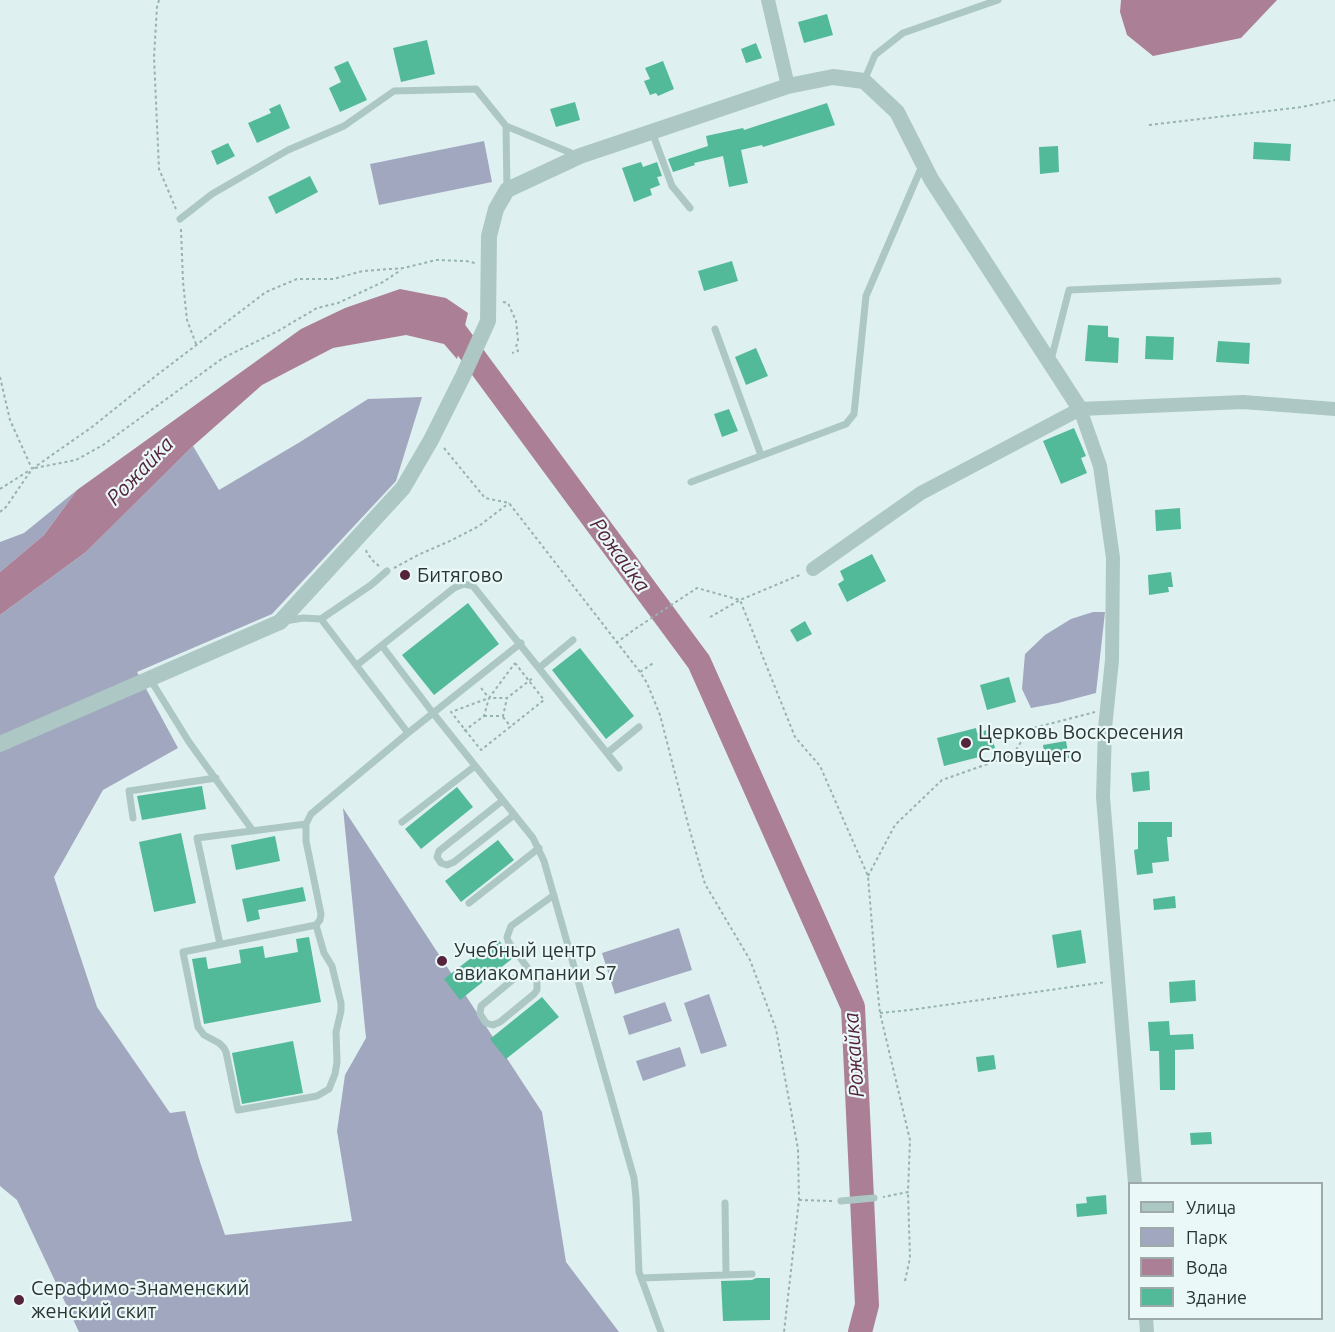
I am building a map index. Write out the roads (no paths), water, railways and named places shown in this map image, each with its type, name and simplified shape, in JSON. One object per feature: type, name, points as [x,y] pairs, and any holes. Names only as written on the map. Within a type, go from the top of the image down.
[{"type":"street","points":[[768,0],[788,86]]},
{"type":"street","points":[[0,744],[280,622],[362,533],[403,488],[464,376],[488,321],[489,236],[496,208],[507,190],[580,156],[788,86],[832,77],[864,81],[897,112],[931,179],[1080,409],[1100,466],[1113,558],[1112,660],[1105,728],[1103,796],[1135,1182]]},
{"type":"street","points":[[813,569],[921,493],[1080,409],[1243,402],[1335,409]]},
{"type":"lane","points":[[864,81],[875,55],[903,33],[998,0]]},
{"type":"lane","points":[[180,219],[212,194],[288,150],[344,126],[394,91],[476,89],[506,126],[580,156]]},
{"type":"lane","points":[[506,126],[507,190]]},
{"type":"lane","points":[[652,132],[672,186],[690,208]]},
{"type":"lane","points":[[691,482],[846,424],[854,414],[866,296],[924,164]]},
{"type":"lane","points":[[1050,363],[1069,290],[1278,281]]},
{"type":"lane","points":[[715,329],[761,455]]},
{"type":"lane","points":[[280,622],[303,618],[321,619],[371,585],[387,571]]},
{"type":"lane","points":[[357,665],[454,588],[464,584],[473,586],[619,768]]},
{"type":"lane","points":[[321,619],[408,733]]},
{"type":"lane","points":[[540,670],[573,640]]},
{"type":"lane","points":[[316,924],[324,953],[332,966],[341,1003],[336,1032],[338,1055],[335,1074],[329,1089],[317,1096],[238,1110],[226,1052],[219,1043],[204,1035],[198,1027],[183,952],[316,924],[321,914],[306,841],[306,824],[311,814],[408,733],[521,644]]},
{"type":"lane","points":[[382,646],[539,848],[634,1178],[639,1267],[661,1332]]},
{"type":"lane","points":[[150,678],[189,742],[253,831]]},
{"type":"lane","points":[[608,753],[639,727]]},
{"type":"lane","points":[[402,822],[475,766]]},
{"type":"lane","points":[[133,818],[129,791],[216,778]]},
{"type":"lane","points":[[502,801],[439,851],[437,857],[441,863],[447,865],[454,862],[514,815]]},
{"type":"lane","points":[[220,944],[197,838],[306,824]]},
{"type":"lane","points":[[469,903],[539,848]]},
{"type":"lane","points":[[527,968],[481,1006],[480,1014],[486,1023],[497,1024],[534,994],[538,986],[537,982],[508,941],[508,931],[511,926],[554,894]]},
{"type":"lane","points":[[841,1201],[874,1198]]},
{"type":"lane","points":[[725,1203],[726,1275]]},
{"type":"lane","points":[[641,1278],[752,1274]]},
{"type":"water","points":[[1121,0],[1277,0],[1241,38],[1153,56],[1127,35],[1120,12]]},
{"type":"water","points":[[400,289],[446,298],[468,313],[457,359],[444,344],[406,335],[333,348],[262,385],[193,446],[86,552],[0,615],[0,572],[44,535],[77,490],[301,329],[345,308]]},
{"type":"waterway","name":"Рожайка","points":[[436,324],[451,326],[699,662],[853,1007],[867,1305],[860,1332]]},
{"type":"place","name":"Битягово","points":[[405,575]]},
{"type":"place","name":"Церковь Воскресения Словущего","points":[[966,743]]},
{"type":"place","name":"Учебный центр авиакомпании S7","points":[[442,961]]},
{"type":"place","name":"Серафимо-Знаменский женский скит","points":[[19,1300]]}]
